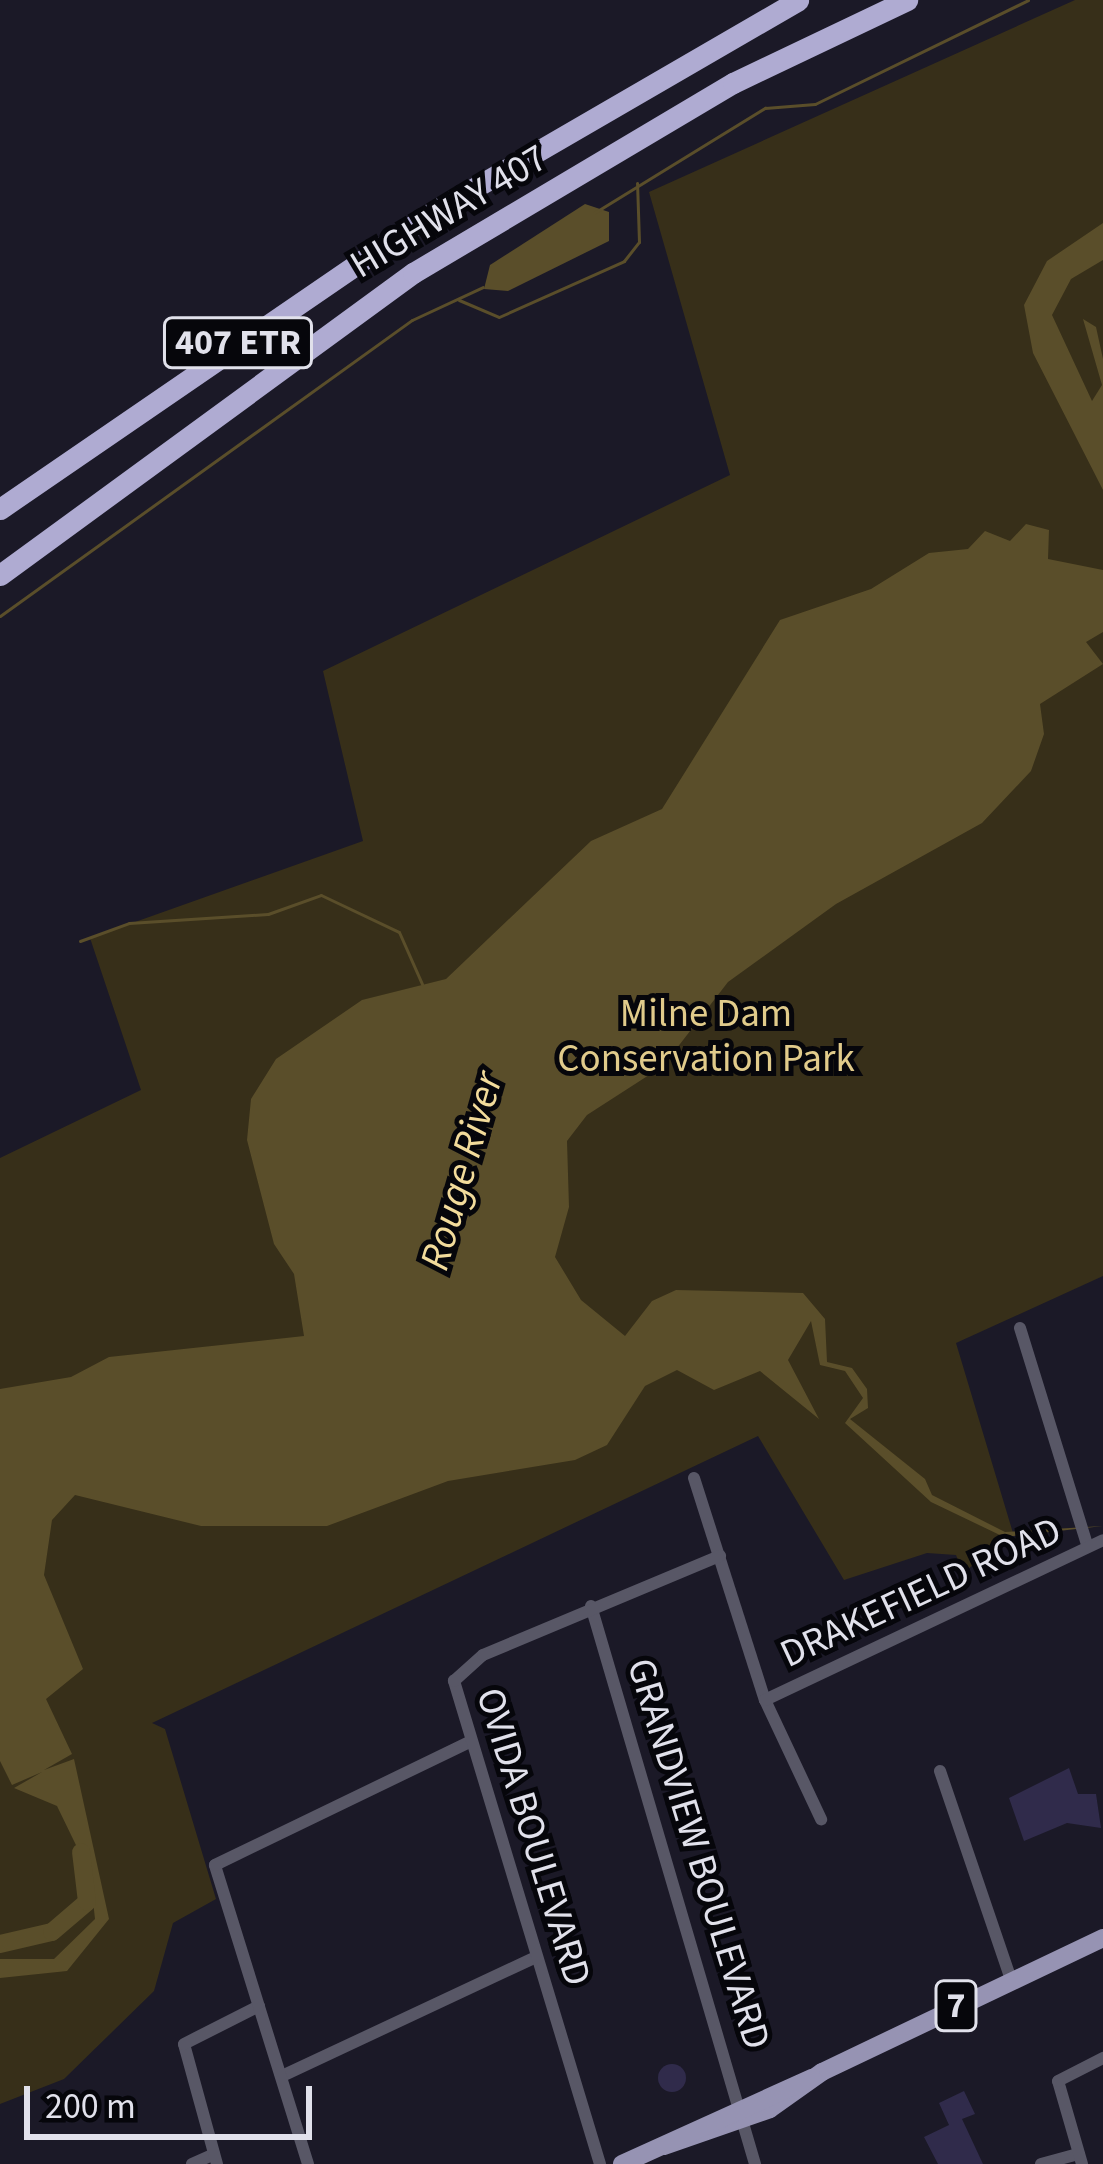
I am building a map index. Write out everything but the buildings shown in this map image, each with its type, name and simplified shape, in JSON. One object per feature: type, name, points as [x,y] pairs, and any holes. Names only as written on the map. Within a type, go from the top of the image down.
[{"type":"highway","name":"HIGHWAY 407","points":[[0,509],[43,475],[433,212],[798,0]]},
{"type":"highway","name":"HIGHWAY 407","points":[[5,572],[413,273],[733,83],[908,0]]},
{"type":"highway","points":[[0,494],[43,475]]},
{"type":"main road","name":"7","points":[[622,2164],[743,2112],[1011,1978],[1103,1938]]},
{"type":"street","points":[[1020,1328],[1088,1546]]},
{"type":"street","points":[[694,1478],[765,1700],[821,1819]]},
{"type":"street","name":"DRAKEFIELD ROAD","points":[[765,1700],[1103,1540]]},
{"type":"street","name":"OVIDA BOULEVARD","points":[[600,2164],[453,1690],[460,1668],[591,1606],[720,1556]]},
{"type":"street","name":"GRANDVIEW BOULEVARD","points":[[591,1606],[755,2164]]},
{"type":"street","points":[[308,2164],[215,1865],[469,1742]]},
{"type":"street","points":[[940,1771],[1011,1978]]},
{"type":"street","points":[[282,2076],[536,1957]]},
{"type":"street","points":[[192,2164],[216,2159],[184,2044],[259,2006]]},
{"type":"street","points":[[1041,2164],[1080,2159],[1058,2081],[1103,2058]]},
{"type":"green space","name":"Milne Dam Conservation Park","points":[[1075,0],[1103,0],[1103,1276],[956,1343],[1013,1533],[963,1573],[956,1555],[927,1553],[844,1580],[758,1436],[152,1723],[165,1729],[216,1899],[173,1923],[154,1991],[64,2079],[0,2104],[0,1158],[141,1090],[90,938],[363,841],[323,671],[730,475],[649,192]]},
{"type":"water","points":[[585,204],[609,212],[609,241],[508,291],[484,289],[490,265]]},
{"type":"water","points":[[1103,223],[1103,260],[1071,279],[1052,315],[1092,401],[1102,385],[1083,319],[1096,327],[1103,359],[1103,490],[1033,353],[1024,305],[1047,261]]},
{"type":"water","points":[[1026,524],[1049,530],[1048,559],[1103,570],[1103,632],[1086,642],[1103,664],[1040,704],[1044,734],[1031,771],[982,823],[836,904],[728,982],[663,1066],[587,1115],[567,1141],[569,1207],[555,1257],[581,1300],[625,1336],[652,1301],[676,1290],[803,1293],[825,1319],[827,1362],[852,1368],[867,1389],[868,1408],[850,1419],[925,1479],[932,1495],[1005,1532],[1103,1526],[1004,1537],[931,1502],[845,1423],[863,1398],[845,1371],[820,1365],[811,1321],[788,1360],[819,1419],[760,1371],[714,1390],[677,1370],[645,1386],[607,1445],[575,1460],[448,1481],[327,1526],[201,1526],[75,1495],[52,1520],[44,1575],[83,1669],[46,1699],[72,1754],[44,1770],[74,1759],[109,1919],[67,1971],[0,1978],[0,1959],[54,1959],[95,1919],[90,1874],[57,1806],[14,1788],[42,1772],[12,1785],[0,1761],[0,1389],[71,1377],[109,1357],[304,1336],[294,1274],[274,1244],[247,1140],[251,1099],[276,1059],[362,1000],[446,979],[591,841],[662,809],[780,620],[871,589],[929,553],[968,549],[985,531],[1010,541]]},
{"type":"waterway","points":[[594,213],[765,108],[815,104],[1028,0]]},
{"type":"waterway","points":[[459,300],[499,317],[624,261],[639,242],[637,183]]},
{"type":"waterway","points":[[0,616],[412,320],[483,287]]},
{"type":"waterway","points":[[80,941],[129,923],[268,914],[321,895],[399,932],[422,984]]},
{"type":"waterway","name":"Rouge River","points":[[0,1944],[52,1932],[87,1902],[81,1852]]}]
